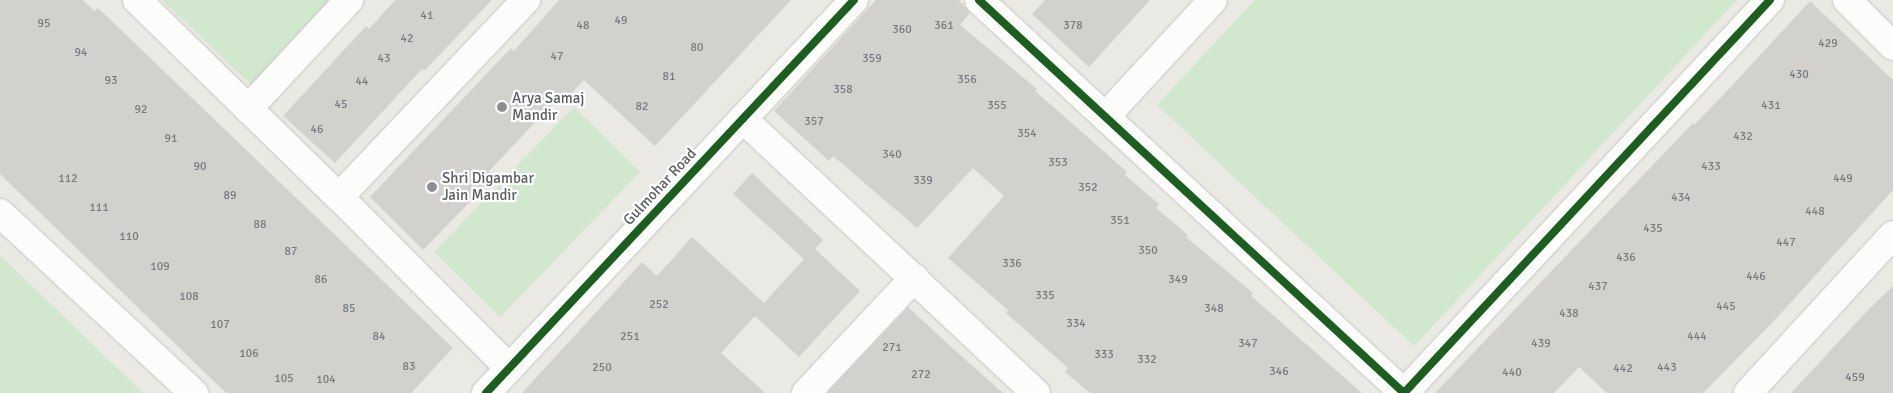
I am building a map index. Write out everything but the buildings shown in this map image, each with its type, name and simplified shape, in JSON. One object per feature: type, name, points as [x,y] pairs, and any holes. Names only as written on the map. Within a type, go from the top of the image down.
[{"type":"street","points":[[137,0],[340,197],[510,368]]},
{"type":"street","points":[[248,109],[349,0]]},
{"type":"street","points":[[340,197],[526,0]]},
{"type":"street","name":"Gulmohar Road","points":[[486,393],[854,0]]},
{"type":"street","points":[[979,0],[1404,393],[1770,0]]},
{"type":"street","points":[[1105,117],[1213,0]]},
{"type":"street","points":[[1847,0],[1893,46]]},
{"type":"street","points":[[743,118],[1036,393]]},
{"type":"street","points":[[0,213],[194,393]]},
{"type":"street","points":[[1748,393],[1893,235]]},
{"type":"street","points":[[806,393],[914,278]]},
{"type":"green space","points":[[162,0],[348,0],[261,94]]},
{"type":"green space","points":[[1255,0],[1737,0],[1414,346],[1157,105]]},
{"type":"green space","points":[[574,107],[640,172],[500,317],[434,252]]},
{"type":"green space","points":[[0,255],[143,393],[0,393]]},
{"type":"cycle path","points":[[486,393],[854,0]]},
{"type":"cycle path","points":[[979,0],[1404,393],[1770,0]]},
{"type":"place","name":"Arya Samaj Mandir","points":[[502,107]]},
{"type":"place","name":"Shri Digambar Jain Mandir","points":[[432,187]]}]
